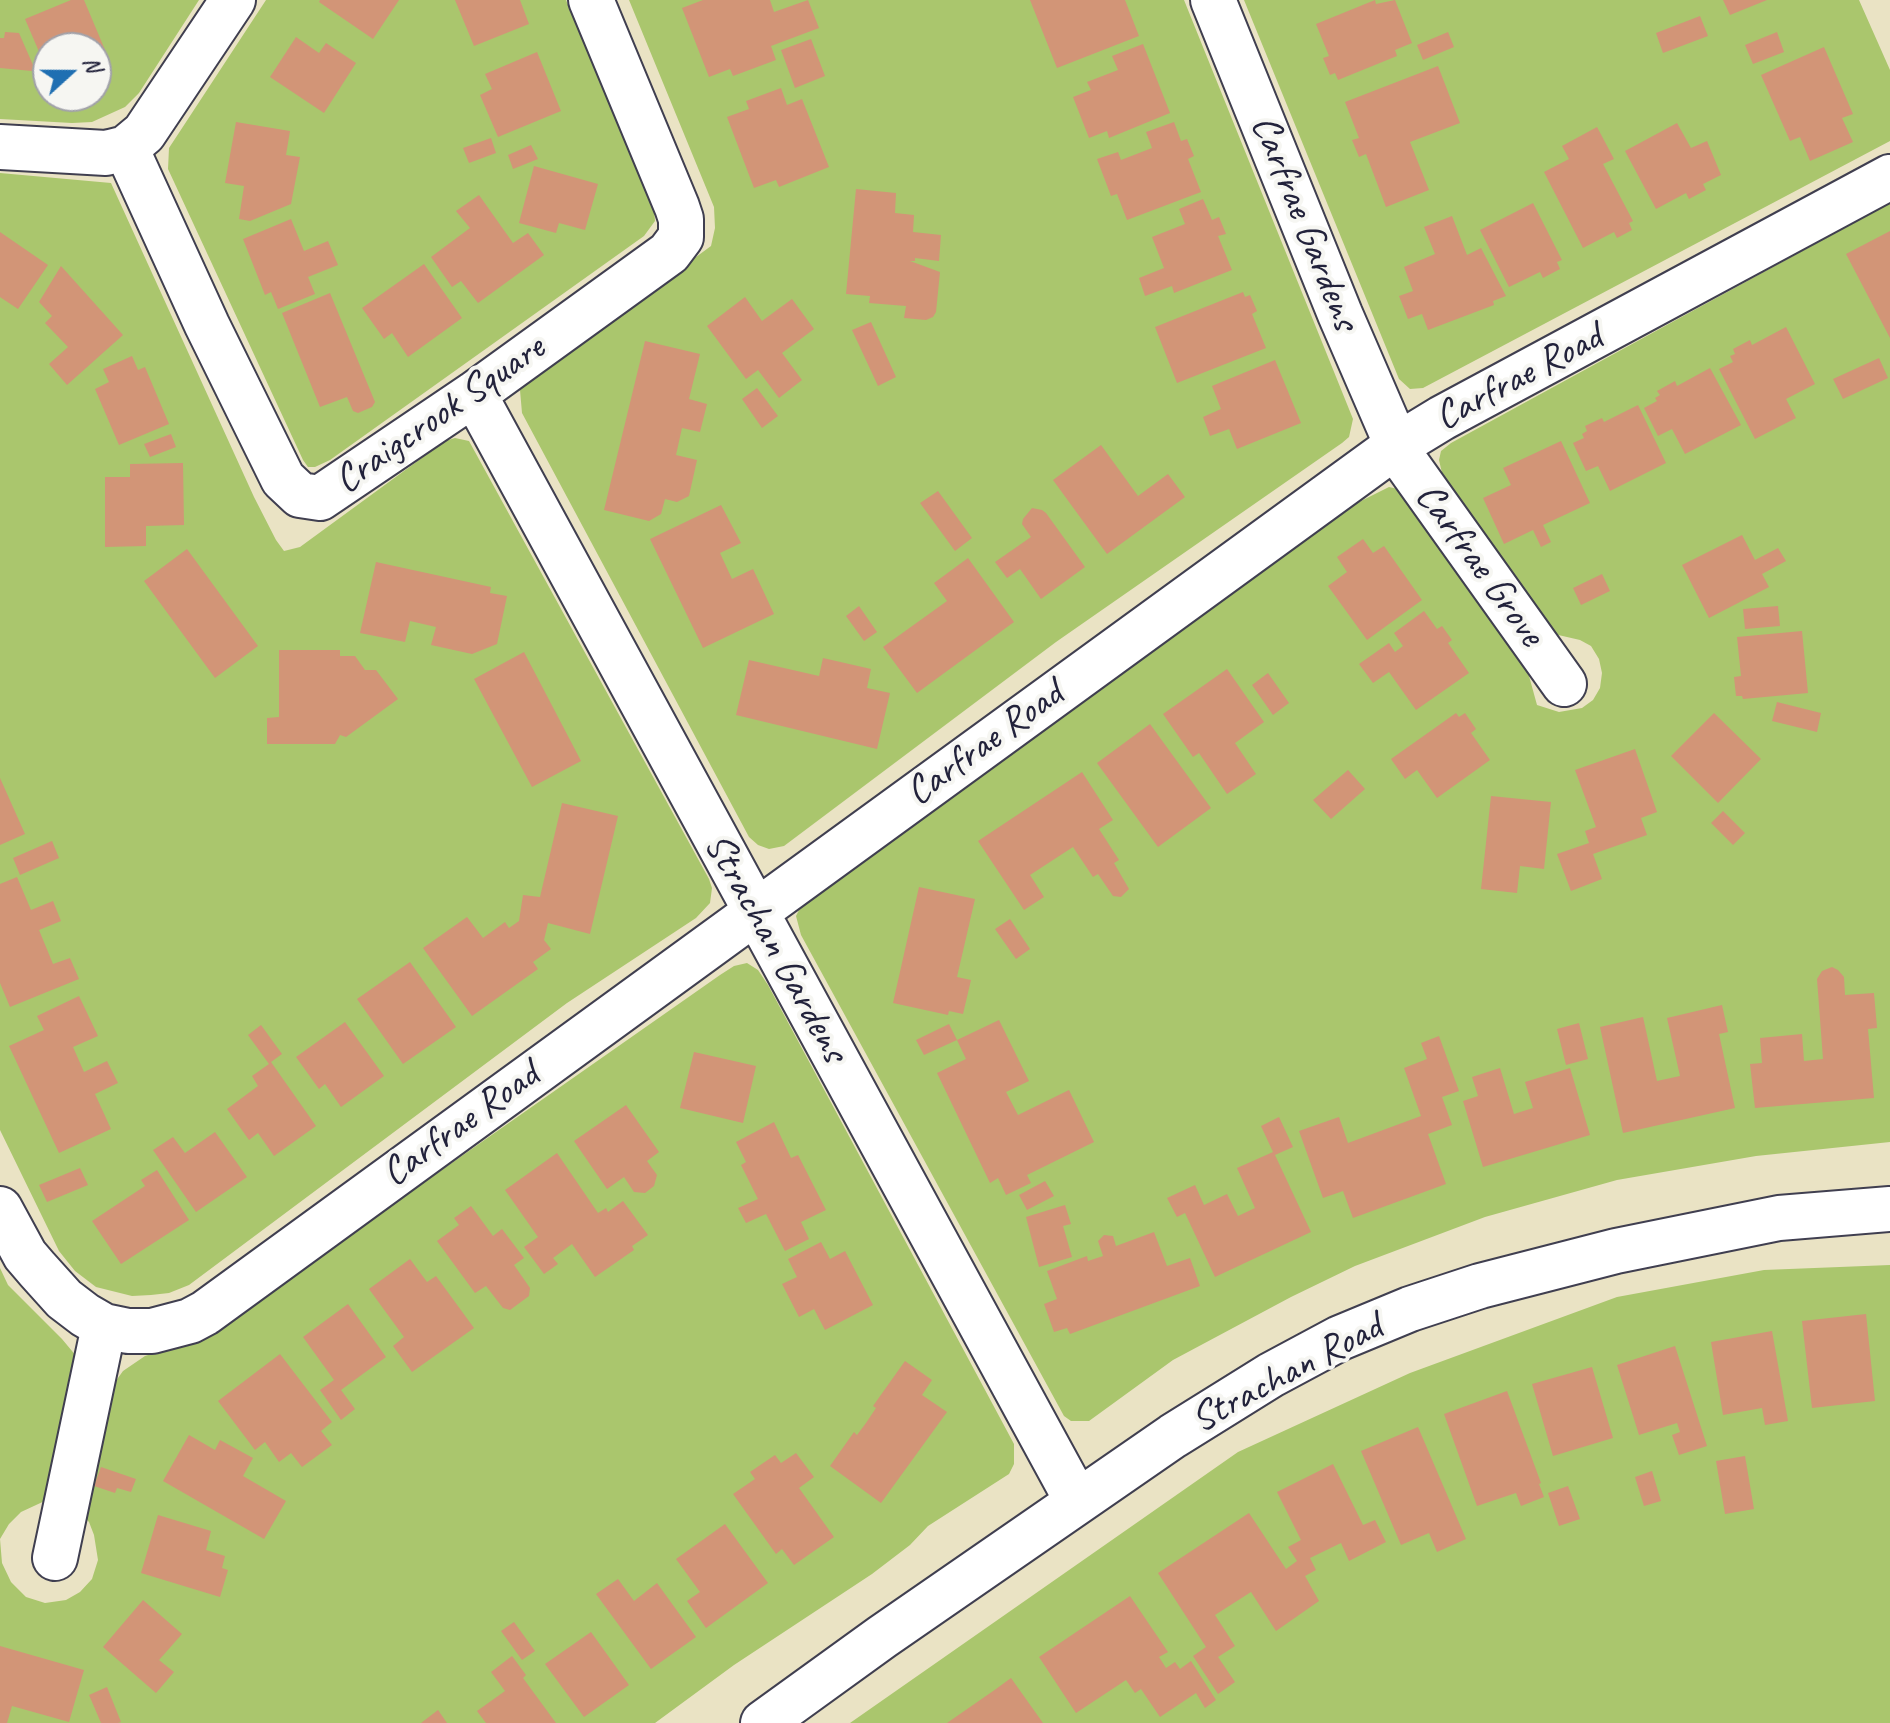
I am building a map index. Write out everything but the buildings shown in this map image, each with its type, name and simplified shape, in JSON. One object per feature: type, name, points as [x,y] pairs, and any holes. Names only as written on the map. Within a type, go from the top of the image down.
[{"type":"street","points":[[0,147],[106,153],[126,148],[144,133],[233,0]]},
{"type":"street","name":"Craigcrook Square","points":[[126,148],[283,479],[291,489],[311,498],[327,495],[474,394],[669,253],[681,237],[677,207],[591,0]]},
{"type":"street","name":"Carfrae Gardens","points":[[1213,0],[1396,446]]},
{"type":"street","name":"Carfrae Road","points":[[104,1326],[128,1331],[152,1331],[190,1321],[205,1313],[1396,446],[1442,418],[1890,177]]},
{"type":"street","name":"Strachan Gardens","points":[[474,394],[1077,1501]]},
{"type":"street","name":"Carfrae Grove","points":[[1396,446],[1564,684]]},
{"type":"street","points":[[0,1209],[25,1255],[47,1282],[85,1315],[104,1326],[55,1558]]},
{"type":"street","name":"Strachan Road","points":[[763,1723],[1077,1501],[1211,1412],[1340,1338],[1410,1309],[1480,1286],[1616,1251],[1779,1218],[1890,1209]]},
{"type":"green space","points":[[0,0],[199,0],[139,93],[125,107],[92,122],[0,119]]},
{"type":"green space","points":[[266,0],[566,0],[654,210],[655,221],[644,236],[330,460],[315,467],[308,467],[303,460],[168,169],[169,148]]},
{"type":"green space","points":[[629,0],[1184,0],[1353,419],[1349,437],[1342,443],[1056,642],[784,846],[769,849],[749,837],[522,413],[520,390],[526,382],[711,246],[715,228],[714,207]]},
{"type":"green space","points":[[1244,0],[1859,0],[1890,70],[1890,141],[1423,388],[1410,389],[1399,379]]},
{"type":"green space","points":[[0,173],[111,183],[254,497],[284,551],[300,547],[445,441],[455,438],[469,441],[712,888],[710,903],[696,918],[567,1003],[189,1285],[169,1293],[132,1296],[96,1287],[75,1271],[59,1251],[0,1130]]},
{"type":"green space","points":[[1890,203],[1890,1142],[1756,1156],[1617,1180],[1485,1217],[1355,1266],[1291,1297],[1173,1360],[1089,1421],[1071,1421],[1064,1416],[801,935],[796,916],[800,908],[1357,503],[1389,487],[1398,489],[1523,654],[1537,705],[1559,712],[1582,708],[1593,700],[1600,688],[1602,673],[1599,659],[1591,646],[1554,634],[1442,473],[1439,460],[1441,451]]},
{"type":"green space","points":[[747,963],[758,970],[768,985],[1014,1444],[1014,1464],[1009,1474],[928,1526],[910,1545],[872,1574],[734,1665],[655,1723],[0,1723],[0,1539],[2,1563],[11,1582],[26,1597],[45,1603],[66,1600],[80,1592],[92,1579],[98,1560],[89,1522],[75,1507],[108,1392],[123,1371],[145,1356],[202,1338],[720,975],[734,966]]},
{"type":"green space","points":[[1890,1265],[1890,1723],[850,1723],[1238,1452],[1410,1373],[1617,1297],[1764,1270]]},
{"type":"green space","points":[[0,1268],[8,1285],[77,1357],[49,1499],[21,1512],[0,1539]]}]
